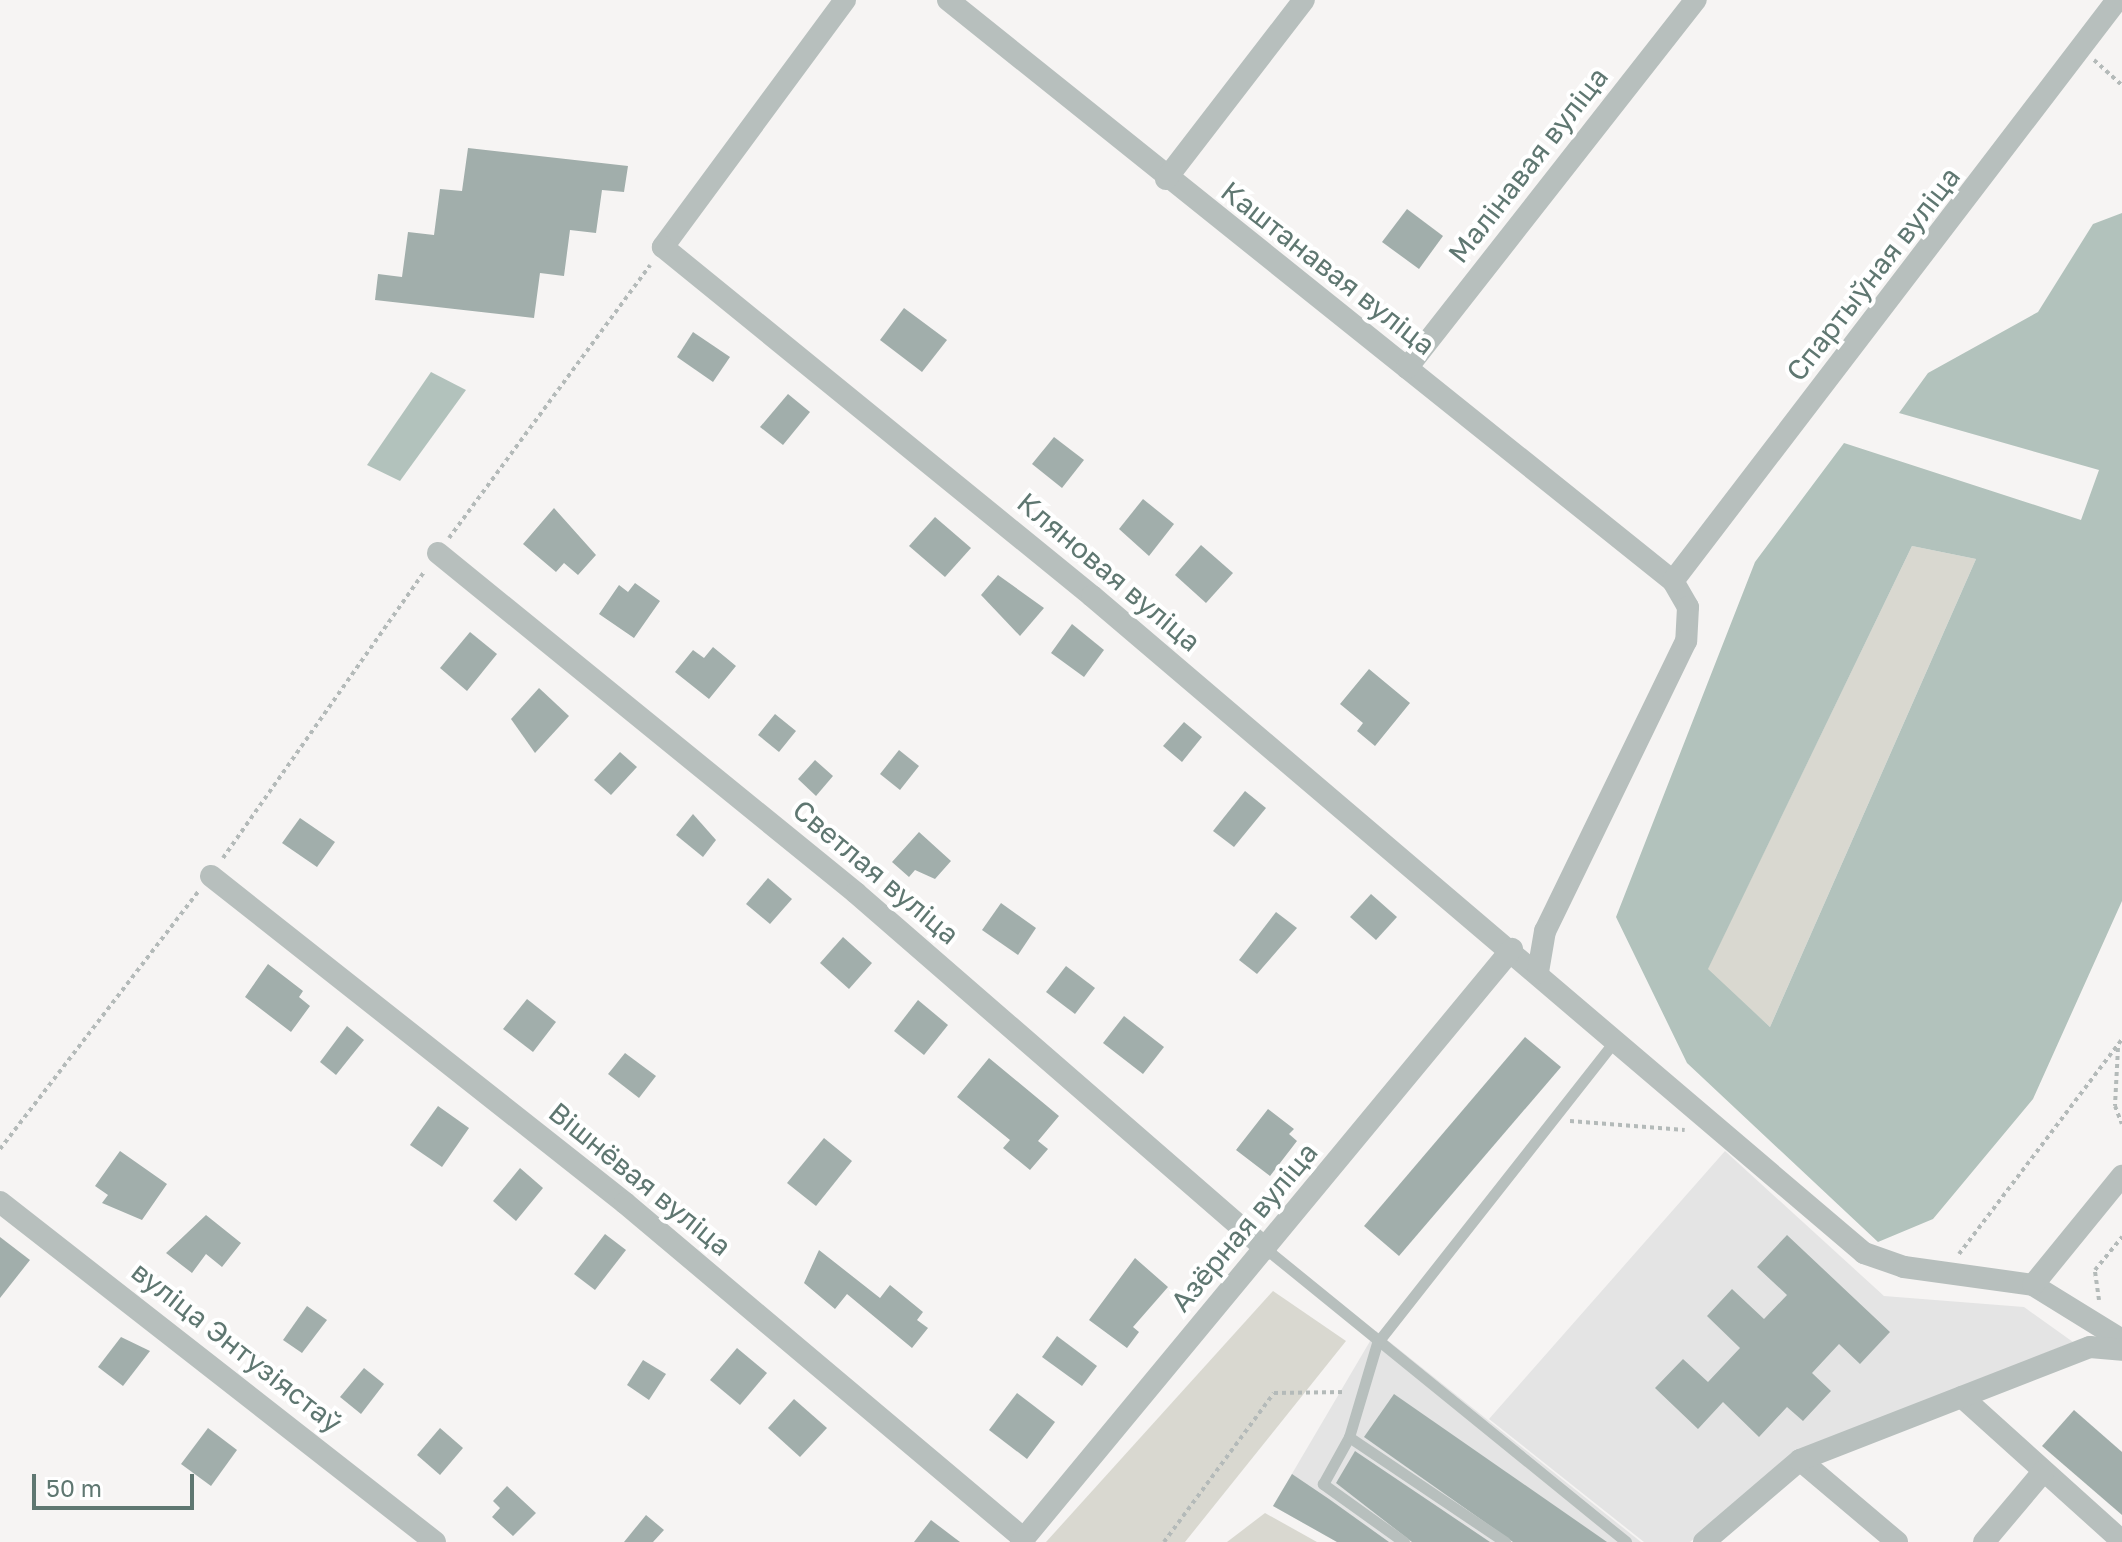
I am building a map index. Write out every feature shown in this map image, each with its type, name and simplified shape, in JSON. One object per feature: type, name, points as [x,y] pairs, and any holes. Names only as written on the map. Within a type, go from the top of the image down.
[{"type":"street","points":[[663,247],[845,0]]},
{"type":"street","name":"Каштанавая вуліца","points":[[948,0],[1166,179],[1673,581]]},
{"type":"street","points":[[1166,179],[1304,0]]},
{"type":"street","name":"Малінавая вуліца","points":[[1407,368],[1696,0]]},
{"type":"street","name":"Спартыўная вуліца","points":[[1673,581],[2084,51],[2117,0]]},
{"type":"street","name":"Кляновая вуліца","points":[[663,247],[1512,949],[1864,1253],[1946,1272],[2033,1285]]},
{"type":"street","name":"Светлая вуліца","points":[[438,553],[856,893],[1266,1249]]},
{"type":"street","points":[[1538,972],[1545,931],[1686,641],[1688,607],[1673,581]]},
{"type":"street","name":"Вішнёвая вуліца","points":[[211,876],[625,1203],[1022,1540]]},
{"type":"street","name":"Азёрная вуліца","points":[[1022,1540],[1512,949]]},
{"type":"street","points":[[2122,1176],[2033,1285],[2122,1340]]},
{"type":"street","name":"вуліца Энтузіястаў","points":[[0,1202],[435,1542]]},
{"type":"street","points":[[1704,1542],[1800,1460],[2090,1347],[2122,1350]]},
{"type":"street","points":[[1962,1397],[2122,1541]]},
{"type":"street","points":[[1800,1460],[1897,1542]]},
{"type":"street","points":[[1984,1542],[2043,1472]]},
{"type":"lane","points":[[1404,1542],[1323,1484],[1349,1437],[1377,1343],[1615,1041]]},
{"type":"lane","points":[[1266,1249],[1377,1343],[1626,1542]]},
{"type":"lane","points":[[1349,1437],[1505,1542]]},
{"type":"path","points":[[2084,51],[2122,85]]},
{"type":"path","points":[[0,1149],[211,876],[438,553],[663,247]]},
{"type":"path","points":[[1946,1272],[2122,1039]]},
{"type":"path","points":[[2118,1047],[2115,1106],[2122,1124]]},
{"type":"path","points":[[2097,1298],[2095,1270],[2122,1237]]},
{"type":"path","points":[[1164,1542],[1274,1393],[1363,1391]]},
{"type":"shaded area","points":[[2122,213],[2122,901],[2033,1099],[1933,1219],[1878,1242],[1687,1063],[1616,917],[1755,562],[1844,443],[2081,520],[2099,470],[1899,413],[1928,373],[2038,312],[2093,224]],"holes":[[[1912,546],[1976,559],[1770,1027],[1708,969]]]},
{"type":"shaded area","points":[[431,372],[466,390],[400,481],[367,465]]},
{"type":"shaded area","points":[[1912,546],[1976,559],[1770,1027],[1707,970]]},
{"type":"shaded area","points":[[1725,1151],[1884,1296],[2024,1307],[2073,1342],[1791,1456],[1690,1542],[1644,1542],[1489,1419]]},
{"type":"shaded area","points":[[1273,1291],[1346,1341],[1185,1542],[1046,1542]]},
{"type":"shaded area","points":[[1376,1331],[1641,1542],[1337,1542],[1273,1506]]},
{"type":"shaded area","points":[[1265,1513],[1317,1542],[1227,1542]]},
{"type":"building","points":[[468,148],[628,166],[624,192],[602,190],[596,233],[570,230],[564,276],[540,273],[534,318],[375,300],[378,274],[402,277],[408,232],[434,235],[440,189],[462,191]]},
{"type":"building","points":[[1407,209],[1443,236],[1419,269],[1382,242]]},
{"type":"building","points":[[904,308],[947,340],[922,372],[880,340]]},
{"type":"building","points":[[693,332],[730,357],[713,382],[677,357]]},
{"type":"building","points":[[788,394],[810,412],[783,445],[760,427]]},
{"type":"building","points":[[1054,437],[1084,460],[1062,488],[1032,464]]},
{"type":"building","points":[[1143,499],[1174,524],[1149,556],[1119,529]]},
{"type":"building","points":[[554,508],[596,555],[578,575],[564,563],[556,572],[523,544]]},
{"type":"building","points":[[935,517],[971,548],[945,577],[909,546]]},
{"type":"building","points":[[1201,545],[1233,573],[1206,603],[1175,575]]},
{"type":"building","points":[[998,575],[1044,608],[1020,636],[981,595]]},
{"type":"building","points":[[635,583],[660,601],[634,638],[599,614],[619,585],[628,592]]},
{"type":"building","points":[[1072,624],[1104,650],[1084,677],[1051,653]]},
{"type":"building","points":[[470,632],[497,654],[467,691],[440,668]]},
{"type":"building","points":[[713,647],[736,666],[709,699],[675,672],[693,650],[704,658]]},
{"type":"building","points":[[1369,669],[1410,703],[1375,746],[1357,731],[1363,723],[1340,704]]},
{"type":"building","points":[[539,688],[569,716],[535,753],[511,719]]},
{"type":"building","points":[[775,714],[796,731],[779,752],[758,735]]},
{"type":"building","points":[[1184,722],[1202,737],[1182,762],[1163,746]]},
{"type":"building","points":[[899,750],[919,766],[900,790],[880,774]]},
{"type":"building","points":[[620,752],[637,767],[611,795],[594,780]]},
{"type":"building","points":[[815,760],[833,776],[816,796],[798,779]]},
{"type":"building","points":[[1245,791],[1266,808],[1234,847],[1213,831]]},
{"type":"building","points":[[693,814],[716,840],[703,857],[676,835]]},
{"type":"building","points":[[300,818],[335,842],[317,867],[282,843]]},
{"type":"building","points":[[919,832],[951,861],[935,879],[915,870],[909,877],[892,862]]},
{"type":"building","points":[[768,878],[792,899],[770,924],[746,904]]},
{"type":"building","points":[[1371,894],[1397,917],[1376,940],[1350,917]]},
{"type":"building","points":[[1001,903],[1036,928],[1018,955],[982,930]]},
{"type":"building","points":[[1276,912],[1297,928],[1257,974],[1239,960]]},
{"type":"building","points":[[843,937],[872,963],[849,989],[820,963]]},
{"type":"building","points":[[268,964],[303,991],[299,997],[310,1006],[291,1032],[245,997]]},
{"type":"building","points":[[1066,966],[1095,988],[1075,1014],[1046,992]]},
{"type":"building","points":[[527,999],[556,1022],[533,1052],[503,1029]]},
{"type":"building","points":[[918,1000],[948,1025],[924,1055],[894,1031]]},
{"type":"building","points":[[1124,1016],[1164,1047],[1143,1074],[1103,1043]]},
{"type":"building","points":[[347,1026],[364,1040],[336,1075],[320,1062]]},
{"type":"building","points":[[1525,1037],[1561,1067],[1399,1256],[1364,1226]]},
{"type":"building","points":[[625,1053],[656,1076],[639,1098],[608,1074]]},
{"type":"building","points":[[989,1058],[1059,1116],[1038,1141],[1048,1149],[1030,1170],[1003,1148],[1010,1140],[957,1097]]},
{"type":"building","points":[[438,1106],[469,1128],[442,1167],[410,1145]]},
{"type":"building","points":[[1268,1109],[1294,1129],[1289,1134],[1297,1141],[1270,1176],[1236,1150]]},
{"type":"building","points":[[824,1138],[852,1161],[816,1206],[787,1183]]},
{"type":"building","points":[[120,1151],[167,1184],[142,1220],[102,1203],[108,1195],[95,1186]]},
{"type":"building","points":[[520,1168],[543,1188],[516,1221],[493,1201]]},
{"type":"building","points":[[206,1215],[241,1243],[222,1267],[206,1254],[192,1273],[166,1253]]},
{"type":"building","points":[[605,1234],[626,1250],[595,1290],[574,1274]]},
{"type":"building","points":[[1787,1235],[1890,1332],[1860,1364],[1839,1344],[1812,1373],[1831,1391],[1803,1421],[1787,1407],[1759,1437],[1723,1402],[1698,1429],[1655,1388],[1683,1359],[1708,1382],[1740,1348],[1707,1316],[1732,1289],[1764,1319],[1787,1295],[1757,1267]]},
{"type":"building","points":[[0,1237],[30,1260],[0,1298]]},
{"type":"building","points":[[819,1250],[880,1298],[890,1285],[923,1312],[917,1320],[928,1328],[912,1348],[847,1294],[835,1309],[804,1283]]},
{"type":"building","points":[[1135,1258],[1168,1287],[1133,1327],[1139,1332],[1127,1348],[1089,1320]]},
{"type":"building","points":[[307,1306],[327,1320],[302,1353],[283,1340]]},
{"type":"building","points":[[1057,1336],[1097,1366],[1082,1386],[1042,1357]]},
{"type":"building","points":[[121,1337],[150,1351],[123,1386],[98,1367]]},
{"type":"building","points":[[737,1348],[767,1373],[740,1405],[710,1380]]},
{"type":"building","points":[[643,1360],[666,1374],[649,1400],[627,1385]]},
{"type":"building","points":[[364,1368],[384,1384],[361,1414],[340,1397]]},
{"type":"building","points":[[1017,1393],[1055,1422],[1027,1459],[989,1430]]},
{"type":"building","points":[[1394,1394],[1607,1542],[1513,1542],[1364,1437]]},
{"type":"building","points":[[794,1399],[827,1428],[800,1457],[768,1428]]},
{"type":"building","points":[[2074,1410],[2122,1452],[2122,1515],[2042,1446]]},
{"type":"building","points":[[208,1428],[237,1450],[211,1486],[181,1464]]},
{"type":"building","points":[[440,1428],[463,1448],[440,1475],[417,1455]]},
{"type":"building","points":[[1355,1451],[1490,1542],[1412,1542],[1336,1483]]},
{"type":"building","points":[[1292,1474],[1389,1542],[1337,1542],[1273,1506]]},
{"type":"building","points":[[507,1486],[536,1513],[513,1536],[492,1517],[500,1508],[493,1501]]},
{"type":"building","points":[[646,1515],[664,1530],[653,1542],[624,1542]]},
{"type":"building","points":[[931,1520],[960,1542],[914,1542]]}]
